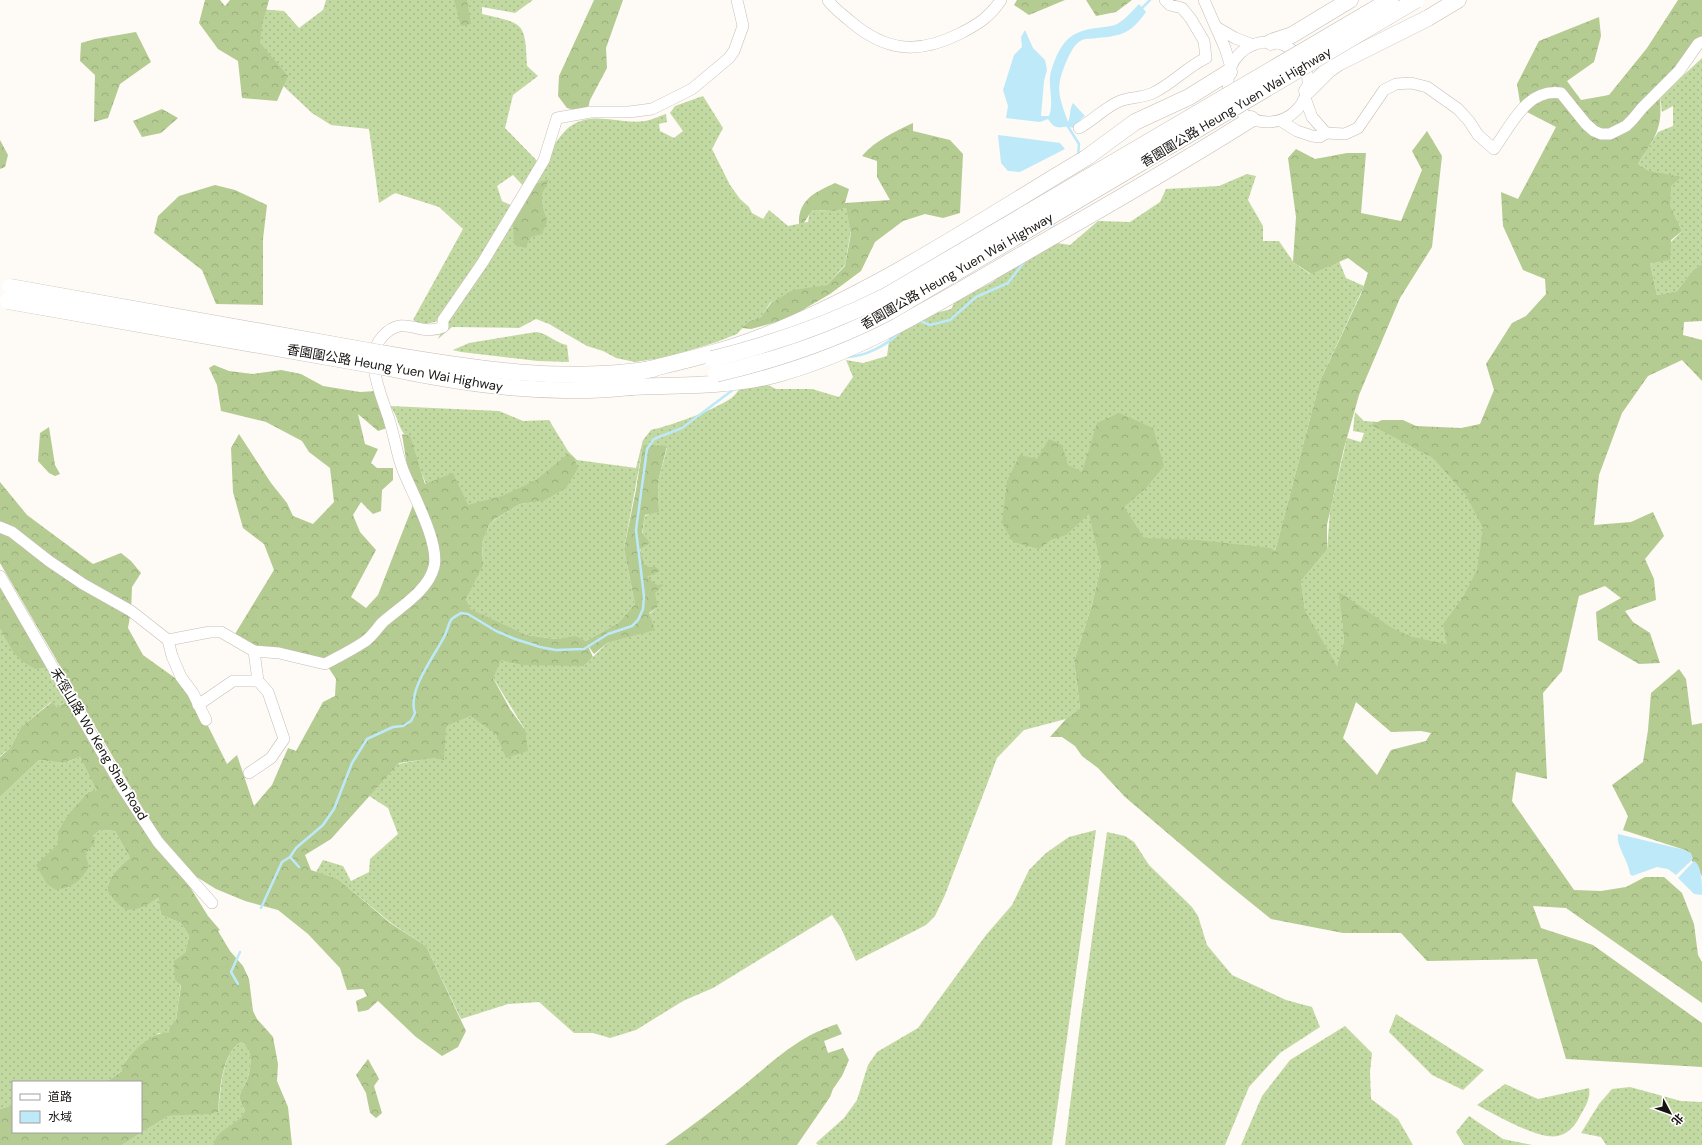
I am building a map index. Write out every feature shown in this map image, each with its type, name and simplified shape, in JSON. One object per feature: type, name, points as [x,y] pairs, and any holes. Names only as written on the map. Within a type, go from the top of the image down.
[{"type":"highway","name":"香園圍公路 Heung Yuen Wai Highway","points":[[385,360],[455,381],[514,388],[580,390],[630,387],[715,367],[751,349],[809,331],[892,294],[1390,0]]},
{"type":"highway","name":"香園圍公路 Heung Yuen Wai Highway","points":[[5,293],[385,360],[522,373],[569,374],[642,371],[715,367],[772,360],[855,329],[889,312],[1416,0]]},
{"type":"highway","points":[[1306,95],[1328,70],[1428,18],[1458,0]]},
{"type":"highway","points":[[1272,42],[1292,35],[1345,3]]},
{"type":"highway","points":[[1230,69],[1189,97],[1134,122],[1091,154],[1061,173],[866,288],[782,328],[740,344],[715,367],[742,381],[777,374],[822,360],[873,339],[1196,153],[1251,119]]},
{"type":"street","points":[[168,640],[210,632],[221,632],[254,651],[278,653],[325,664],[365,641],[382,623],[410,600],[425,583],[434,567],[434,550],[413,490],[403,470],[390,421],[377,383],[374,369],[375,348],[382,337],[393,328],[403,324],[426,331],[443,327],[443,320],[483,262],[544,160],[557,118],[591,112],[652,109],[692,89],[729,58],[734,51],[744,26],[737,0]]},
{"type":"street","points":[[828,0],[868,35],[890,45],[918,48],[938,43],[975,26],[986,19],[1001,0]]},
{"type":"street","points":[[1079,128],[1111,105],[1121,100],[1152,94],[1177,79],[1193,65],[1206,58],[1204,41],[1191,19],[1182,8],[1170,5],[1165,0]]},
{"type":"street","points":[[1205,4],[1226,48],[1230,69],[1228,88],[1233,103],[1244,115],[1261,122],[1281,120],[1291,115],[1299,108],[1306,95]]},
{"type":"street","points":[[1215,27],[1234,38],[1253,45]]},
{"type":"street","points":[[1230,69],[1239,54],[1253,45],[1272,42],[1288,47],[1300,58],[1307,74],[1306,95],[1312,117],[1326,133]]},
{"type":"street","points":[[1281,120],[1306,134],[1320,137],[1326,133],[1340,134],[1352,132],[1362,123],[1384,90],[1396,84],[1411,83],[1427,87],[1458,109],[1469,121],[1478,135],[1494,149],[1528,101],[1540,94],[1551,92],[1561,93],[1586,124],[1594,131],[1601,134],[1610,134],[1634,120],[1642,108],[1679,71],[1698,44],[1702,42]]},
{"type":"street","points":[[0,527],[12,532],[49,561],[83,584],[131,611],[168,640],[172,656],[181,678],[193,693],[206,720]]},
{"type":"street","name":"禾徑山路 Wo Keng Shan Road","points":[[0,576],[122,787],[154,836],[212,902]]},
{"type":"street","points":[[248,773],[272,758],[284,739],[268,692],[258,681],[254,651]]},
{"type":"street","points":[[198,706],[233,681],[258,681]]},
{"type":"green space","points":[[205,0],[220,0],[225,6],[230,0],[269,0],[262,25],[260,43],[288,76],[277,101],[242,98],[238,61],[218,49],[199,23]]},
{"type":"green space","points":[[326,0],[533,0],[515,13],[482,7],[482,14],[515,23],[520,27],[523,33],[527,66],[538,76],[513,95],[505,128],[541,165],[564,132],[577,122],[586,119],[596,118],[635,122],[650,120],[666,114],[667,122],[659,124],[660,131],[674,138],[683,131],[670,113],[675,106],[703,96],[723,128],[712,149],[730,185],[740,199],[749,207],[752,213],[763,219],[769,210],[788,226],[808,222],[810,210],[830,211],[846,208],[851,230],[845,265],[827,285],[793,292],[770,303],[761,317],[749,321],[737,334],[714,343],[668,357],[635,362],[616,358],[603,351],[587,346],[549,324],[536,319],[519,328],[452,327],[438,339],[448,320],[469,290],[496,246],[539,171],[526,189],[513,175],[497,186],[502,201],[517,208],[483,263],[443,320],[421,325],[413,320],[463,229],[439,207],[395,193],[379,203],[369,129],[331,125],[312,113],[279,82],[258,66],[250,32],[259,9],[284,11],[299,28],[323,10]]},
{"type":"green space","points":[[454,0],[467,0],[471,24],[461,26]]},
{"type":"green space","points":[[594,0],[623,0],[606,48],[607,68],[590,100],[587,113],[567,108],[558,96],[559,76]]},
{"type":"green space","points":[[1017,0],[1065,0],[1029,15],[1014,5]]},
{"type":"green space","points":[[1086,0],[1132,0],[1116,12],[1096,16]]},
{"type":"green space","points":[[1678,0],[1702,0],[1702,38],[1659,92],[1660,114],[1657,131],[1650,146],[1638,164],[1649,171],[1681,177],[1671,186],[1670,205],[1682,231],[1671,240],[1670,260],[1650,263],[1657,295],[1677,291],[1693,270],[1702,264],[1702,321],[1684,322],[1683,335],[1702,340],[1702,381],[1682,360],[1648,376],[1622,413],[1599,475],[1594,525],[1631,522],[1653,512],[1664,536],[1645,559],[1654,579],[1656,600],[1625,611],[1633,622],[1650,633],[1660,663],[1639,664],[1598,640],[1596,612],[1621,598],[1605,586],[1579,596],[1562,671],[1543,693],[1547,779],[1516,772],[1512,801],[1574,890],[1601,891],[1626,887],[1645,877],[1664,877],[1682,893],[1694,924],[1698,955],[1702,962],[1702,1003],[1566,908],[1533,906],[1541,928],[1593,945],[1702,1023],[1702,1067],[1566,1059],[1537,959],[1427,961],[1401,933],[1343,933],[1271,919],[1125,797],[1098,768],[1082,756],[1075,746],[1062,737],[1050,737],[1066,719],[1080,708],[1074,661],[1092,605],[1101,565],[1089,514],[1066,535],[1051,540],[1039,549],[1013,542],[1002,523],[1007,481],[1020,455],[1037,459],[1049,439],[1062,445],[1068,465],[1082,472],[1097,423],[1119,413],[1153,428],[1164,466],[1146,488],[1124,507],[1144,538],[1198,540],[1270,548],[1275,551],[1320,381],[1361,294],[1368,273],[1348,258],[1311,274],[1293,262],[1296,217],[1288,158],[1296,149],[1315,159],[1347,153],[1366,153],[1361,213],[1401,221],[1422,170],[1412,151],[1427,131],[1442,156],[1432,247],[1400,298],[1359,395],[1343,452],[1327,525],[1327,550],[1301,581],[1305,610],[1337,666],[1344,641],[1339,592],[1392,628],[1412,637],[1447,644],[1443,624],[1462,599],[1477,570],[1483,528],[1466,495],[1433,458],[1371,425],[1382,420],[1403,420],[1416,426],[1461,428],[1480,424],[1494,390],[1486,364],[1512,323],[1526,316],[1546,294],[1545,279],[1523,270],[1503,226],[1501,192],[1518,199],[1556,127],[1521,109],[1517,84],[1539,41],[1599,17],[1601,36],[1594,62],[1567,81],[1581,100],[1609,95],[1647,48]],"holes":[[[1356,702],[1391,732],[1421,731],[1431,733],[1426,741],[1391,750],[1377,775],[1343,738]]]},
{"type":"green space","points":[[136,32],[151,62],[120,84],[108,118],[94,122],[95,75],[80,61],[81,43]]},
{"type":"green space","points":[[1702,58],[1702,264],[1693,270],[1677,291],[1657,295],[1650,263],[1682,231],[1670,205],[1652,173],[1638,164],[1658,132],[1673,126],[1673,106],[1662,112],[1660,97]]},
{"type":"green space","points":[[162,109],[178,118],[161,133],[142,137],[133,121]]},
{"type":"green space","points":[[913,123],[913,131],[950,140],[963,154],[960,213],[943,218],[925,214],[903,221],[875,242],[861,271],[830,294],[787,319],[751,329],[742,328],[749,321],[761,317],[771,303],[793,290],[827,285],[845,266],[851,233],[846,208],[833,211],[812,210],[804,223],[799,224],[801,209],[809,198],[835,183],[849,189],[845,203],[890,200],[877,177],[877,161],[862,156],[879,141]]},
{"type":"green space","points":[[0,140],[8,155],[5,167],[0,169]]},
{"type":"green space","points":[[1247,174],[1256,176],[1248,200],[1263,226],[1263,241],[1279,241],[1294,263],[1310,274],[1339,261],[1346,278],[1364,286],[1320,381],[1275,551],[1101,565],[1092,605],[1074,661],[1080,708],[1066,719],[1024,730],[997,758],[945,895],[935,916],[926,925],[856,961],[841,928],[832,915],[713,988],[683,1001],[636,1030],[610,1038],[593,1033],[574,1033],[539,1002],[508,1004],[461,1019],[426,946],[391,923],[338,879],[316,872],[323,860],[343,866],[351,881],[369,872],[370,859],[398,834],[388,808],[369,796],[398,764],[437,757],[444,725],[468,715],[525,750],[524,728],[492,676],[503,656],[584,666],[607,643],[653,630],[649,614],[658,607],[645,574],[640,548],[645,516],[659,510],[658,482],[667,448],[643,446],[624,549],[635,604],[618,623],[586,641],[571,637],[556,639],[527,635],[469,609],[466,599],[483,560],[482,543],[489,525],[497,518],[520,504],[541,501],[528,486],[502,498],[468,507],[426,484],[408,438],[402,431],[390,406],[499,411],[523,421],[549,420],[568,451],[577,460],[636,468],[643,440],[651,430],[692,417],[714,408],[730,399],[736,394],[751,372],[753,378],[776,389],[812,389],[839,397],[853,377],[846,360],[863,363],[887,356],[890,334],[932,314],[951,309],[956,300],[993,282],[1011,267],[1057,243],[1070,245],[1098,221],[1130,222],[1160,202],[1166,189],[1219,186]]},
{"type":"green space","points":[[549,179],[542,194],[542,205],[547,222],[542,234],[531,237],[525,248],[515,245],[512,219],[531,186]]},
{"type":"green space","points":[[215,185],[235,190],[267,205],[263,239],[263,305],[216,304],[202,270],[154,233],[158,216],[179,196]]},
{"type":"green space","points":[[536,332],[544,334],[567,345],[569,362],[538,361],[453,350],[469,343]]},
{"type":"green space","points":[[214,365],[229,371],[253,374],[281,370],[301,374],[323,386],[360,392],[377,391],[387,428],[378,431],[358,414],[365,444],[378,449],[371,463],[377,468],[393,468],[393,480],[382,490],[381,511],[373,514],[361,502],[353,515],[360,532],[376,550],[351,597],[366,608],[378,595],[413,505],[402,434],[410,436],[425,484],[453,473],[468,505],[502,496],[536,480],[568,454],[574,458],[578,468],[566,488],[543,501],[520,504],[495,519],[489,525],[482,543],[483,565],[466,599],[470,609],[527,635],[556,639],[575,636],[586,641],[618,623],[635,604],[624,549],[636,490],[643,445],[667,446],[658,482],[659,512],[645,515],[642,533],[650,543],[640,549],[645,567],[656,567],[660,571],[647,577],[657,585],[664,584],[655,593],[658,607],[649,613],[655,630],[607,643],[594,654],[587,644],[593,657],[584,666],[522,665],[501,660],[493,678],[510,709],[525,730],[528,751],[506,758],[496,734],[470,716],[446,726],[444,760],[434,758],[399,763],[331,839],[305,855],[311,870],[338,879],[390,923],[426,946],[466,1031],[458,1047],[442,1056],[416,1037],[378,1001],[368,1010],[358,1012],[356,1001],[367,996],[363,989],[347,990],[340,968],[308,934],[278,910],[245,901],[216,889],[195,876],[169,847],[152,824],[0,563],[0,482],[27,515],[93,564],[121,553],[131,561],[141,573],[132,587],[131,611],[128,628],[143,655],[189,688],[227,764],[237,755],[254,806],[272,785],[288,748],[296,751],[323,702],[335,696],[336,679],[322,658],[246,645],[235,634],[274,570],[264,544],[243,528],[233,492],[231,448],[239,434],[271,483],[287,503],[293,516],[313,524],[334,502],[330,468],[309,452],[302,441],[266,422],[221,411],[217,385],[209,368]]},
{"type":"green space","points":[[1355,412],[1364,421],[1378,422],[1448,448],[1492,529],[1463,640],[1421,671],[1341,610],[1344,641],[1337,667],[1305,610],[1301,581],[1327,550],[1330,511],[1347,438],[1361,442],[1364,433],[1353,431]]},
{"type":"green space","points":[[49,427],[55,465],[60,474],[55,476],[49,473],[38,461],[40,433]]},
{"type":"green space","points":[[0,583],[49,667],[35,669],[22,661],[14,653],[0,629]]},
{"type":"green space","points":[[0,629],[6,638],[49,667],[68,701],[57,707],[51,702],[21,727],[11,747],[0,756]]},
{"type":"green space","points":[[1679,669],[1686,679],[1692,725],[1702,723],[1702,876],[1685,850],[1623,830],[1628,816],[1612,785],[1643,762],[1648,730],[1651,693]]},
{"type":"green space","points":[[68,701],[152,840],[190,887],[208,916],[220,930],[218,931],[230,951],[243,966],[249,979],[253,1011],[257,1019],[273,1037],[278,1064],[277,1081],[288,1107],[292,1145],[213,1145],[219,1134],[238,1120],[245,1110],[240,1101],[240,1095],[247,1080],[250,1065],[250,1054],[245,1045],[241,1042],[234,1048],[225,1064],[218,1112],[168,1116],[142,1132],[142,1081],[107,1081],[122,1071],[123,1065],[133,1052],[156,1035],[168,1033],[170,1026],[176,1020],[181,985],[175,980],[174,961],[185,953],[189,936],[181,923],[161,915],[158,897],[145,906],[128,910],[123,908],[114,900],[107,890],[108,885],[115,872],[130,858],[115,831],[100,830],[93,836],[95,843],[85,854],[89,866],[80,880],[68,887],[56,890],[47,884],[36,865],[58,844],[58,831],[68,814],[88,792],[97,790],[80,757],[63,763],[39,760],[0,797],[0,757],[11,747],[21,727],[52,702],[57,707]]},
{"type":"green space","points":[[80,757],[98,790],[88,792],[68,814],[58,831],[58,844],[85,854],[94,843],[93,836],[100,830],[115,831],[130,858],[115,872],[110,880],[107,890],[120,906],[158,896],[161,915],[181,923],[189,936],[185,953],[176,1020],[170,1026],[168,1033],[159,1033],[142,1045],[126,1060],[122,1071],[107,1081],[12,1081],[12,1105],[0,1109],[0,797],[39,760],[63,763]]},
{"type":"green space","points":[[1096,830],[1052,1145],[818,1145],[816,1143],[844,1118],[857,1100],[868,1065],[877,1052],[918,1028],[986,935],[1012,905],[1029,870],[1046,853],[1069,837]]},
{"type":"green space","points":[[1107,832],[1125,836],[1134,842],[1149,865],[1192,907],[1198,916],[1207,945],[1232,975],[1286,1000],[1312,1007],[1320,1027],[1280,1053],[1249,1087],[1225,1145],[1065,1145]]},
{"type":"green space","points":[[1396,1014],[1484,1070],[1463,1090],[1432,1075],[1389,1032]]},
{"type":"green space","points":[[837,1024],[842,1034],[824,1041],[828,1053],[843,1048],[849,1060],[830,1097],[797,1145],[665,1145],[724,1101],[776,1058],[798,1042],[823,1029]]},
{"type":"green space","points":[[1345,1026],[1372,1053],[1370,1072],[1371,1099],[1398,1119],[1413,1145],[1241,1145],[1262,1096],[1290,1060]]},
{"type":"green space","points":[[241,1042],[248,1049],[250,1054],[250,1065],[247,1080],[240,1095],[240,1101],[245,1110],[238,1120],[219,1134],[213,1145],[122,1145],[168,1116],[218,1112],[223,1074],[229,1055]]},
{"type":"green space","points":[[368,1059],[379,1079],[374,1086],[382,1113],[376,1118],[370,1113],[366,1093],[356,1075]]},
{"type":"green space","points":[[1505,1084],[1538,1099],[1589,1088],[1589,1095],[1577,1122],[1567,1132],[1561,1135],[1553,1136],[1543,1135],[1506,1121],[1477,1105]]},
{"type":"green space","points":[[1630,1087],[1681,1101],[1702,1102],[1702,1145],[1606,1145],[1601,1137],[1581,1133],[1599,1104],[1612,1089]]},
{"type":"green space","points":[[12,1105],[12,1133],[141,1133],[122,1145],[0,1145],[0,1109]]},
{"type":"green space","points":[[1469,1116],[1503,1139],[1532,1145],[1464,1145],[1456,1132]]},
{"type":"water","points":[[1139,4],[1146,12],[1136,25],[1125,32],[1113,36],[1082,40],[1071,51],[1063,70],[1059,84],[1059,91],[1068,122],[1073,103],[1085,116],[1081,119],[1079,127],[1075,129],[1071,127],[1058,127],[1052,124],[1048,119],[1040,122],[1006,118],[1008,106],[1003,90],[1014,55],[1022,47],[1021,37],[1025,30],[1033,48],[1045,60],[1047,70],[1044,81],[1041,116],[1049,116],[1051,110],[1050,74],[1062,45],[1079,32],[1117,24]]},
{"type":"water","points":[[998,135],[1060,143],[1065,149],[1020,172],[1008,171],[1001,163]]},
{"type":"water","points":[[1618,834],[1685,850],[1691,853],[1693,859],[1676,875],[1668,869],[1657,867],[1632,876],[1620,848]]},
{"type":"water","points":[[1694,861],[1699,866],[1702,880],[1702,895],[1694,894],[1678,878]]},
{"type":"waterway","points":[[1140,10],[1150,0]]},
{"type":"waterway","points":[[1067,125],[1079,144],[1078,157]]},
{"type":"waterway","points":[[1050,231],[1055,221]]},
{"type":"waterway","points":[[918,320],[930,325],[950,320],[976,297],[1008,283],[1024,262]]},
{"type":"waterway","points":[[846,357],[868,353],[882,346],[900,332]]},
{"type":"waterway","points":[[261,908],[282,862],[290,857],[296,848],[323,825],[334,809],[352,763],[367,739],[393,727],[403,726],[411,721],[415,713],[415,694],[418,684],[453,618],[461,613],[468,614],[496,631],[515,639],[540,647],[556,650],[584,649],[608,634],[632,626],[638,620],[643,609],[644,596],[636,530],[647,449],[654,439],[682,428],[734,389]]},
{"type":"waterway","points":[[290,857],[299,867]]},
{"type":"waterway","points":[[238,984],[231,972],[240,952]]}]
